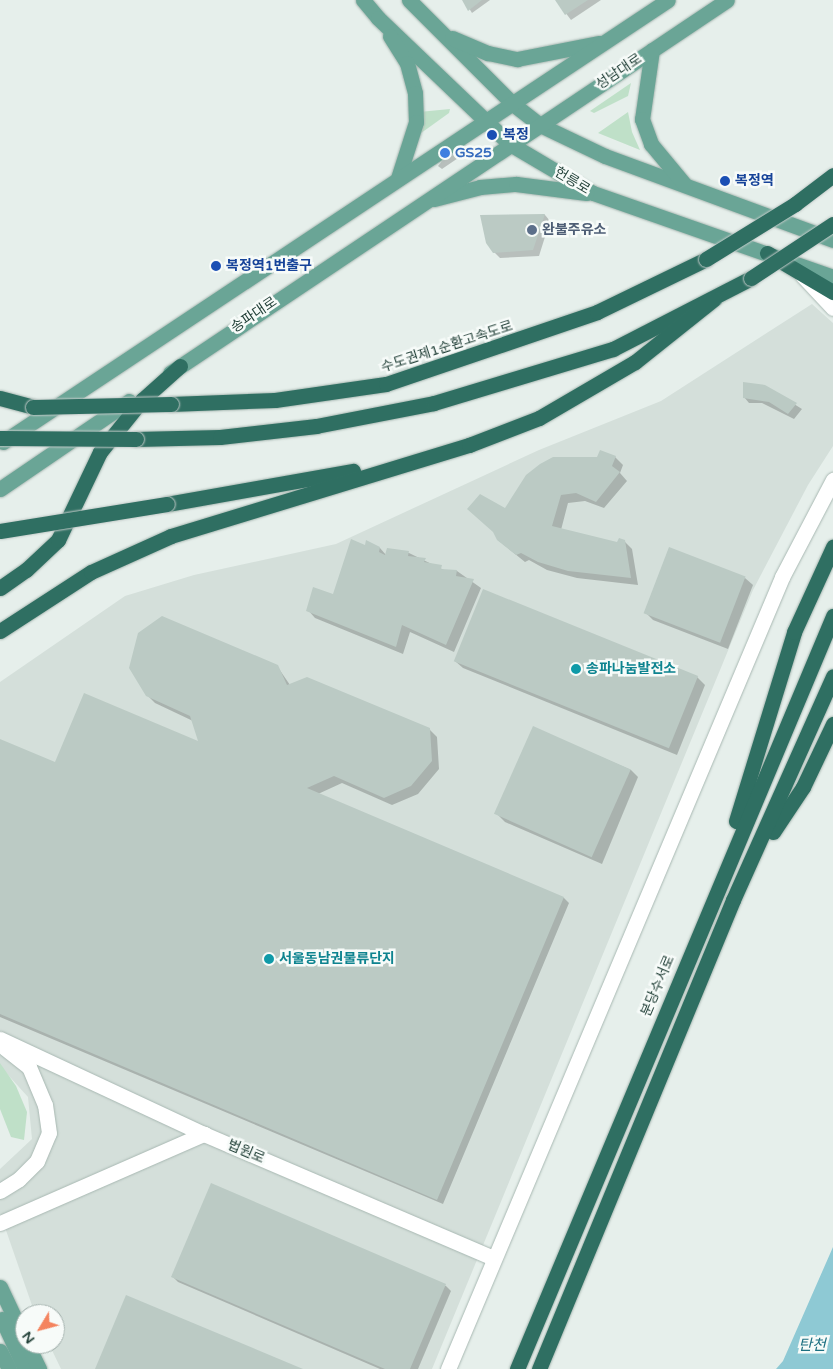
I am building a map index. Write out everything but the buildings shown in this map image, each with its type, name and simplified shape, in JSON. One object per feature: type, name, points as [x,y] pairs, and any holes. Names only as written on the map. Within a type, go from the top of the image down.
[{"type":"highway","name":"수도권제1순환고속도로","points":[[0,402],[33,407],[275,400],[386,384],[597,312],[706,259],[795,204],[833,175]]},
{"type":"highway","points":[[0,438],[136,439],[220,437],[316,426],[434,403],[613,348],[714,299],[752,278],[833,224]]},
{"type":"highway","points":[[766,253],[833,292]]},
{"type":"highway","points":[[0,631],[91,572],[171,536],[498,435],[561,407],[635,362],[714,299]]},
{"type":"highway","points":[[0,588],[31,566],[58,540],[100,452],[142,400],[180,366]]},
{"type":"highway","points":[[0,398],[33,407]]},
{"type":"highway","points":[[0,531],[414,461]]},
{"type":"highway","points":[[714,893],[794,632],[833,547]]},
{"type":"highway","name":"분당수서로","points":[[517,1369],[714,893],[833,616]]},
{"type":"highway","points":[[540,1369],[733,900],[832,679]]},
{"type":"highway","points":[[733,900],[803,787],[833,724]]},
{"type":"main road","name":"헌릉로","points":[[363,0],[378,18],[510,144],[592,193],[833,277]]},
{"type":"main road","points":[[409,0],[513,104],[540,125],[605,156],[833,240]]},
{"type":"main road","points":[[0,444],[398,178],[608,42],[668,0]]},
{"type":"main road","name":"성남대로","points":[[510,144],[727,0]]},
{"type":"main road","points":[[378,18],[407,63],[415,93],[416,122],[398,178]]},
{"type":"main road","points":[[443,34],[488,53],[517,59],[608,42]]},
{"type":"main road","points":[[652,50],[642,119],[651,144],[686,186]]},
{"type":"main road","name":"송파대로","points":[[0,490],[180,366],[510,144]]},
{"type":"main road","points":[[421,203],[480,187],[516,184],[592,193]]},
{"type":"main road","points":[[0,1287],[4,1309],[25,1369]]},
{"type":"main road","points":[[4,1309],[15,1325]]},
{"type":"main road","points":[[0,1351],[9,1369]]},
{"type":"main road","points":[[32,1354],[39,1369]]},
{"type":"street","points":[[800,272],[833,308]]},
{"type":"street","points":[[448,1369],[493,1258],[782,577],[833,480]]},
{"type":"street","name":"법원로","points":[[0,1039],[204,1134],[493,1258]]},
{"type":"street","points":[[0,1044],[29,1067],[45,1105],[49,1133],[37,1162],[19,1179],[0,1191]]},
{"type":"street","points":[[0,1223],[204,1134]]},
{"type":"shaded area","points":[[812,304],[833,323],[833,446],[808,485],[753,590],[432,1369],[61,1369],[54,1354],[65,1354],[65,1304],[32,1304],[0,1213],[0,1169],[32,1139],[28,1097],[0,1066],[0,682],[125,596],[194,575],[336,544],[539,450],[661,401]]},
{"type":"green space","points":[[631,83],[628,96],[594,113],[590,111]]},
{"type":"green space","points":[[450,109],[449,113],[417,136],[419,112]]},
{"type":"green space","points":[[628,112],[632,132],[640,150],[598,133]]},
{"type":"green space","points":[[0,1063],[16,1086],[27,1112],[24,1140],[11,1137],[0,1109]]},
{"type":"water","name":"탄천","points":[[833,1247],[833,1369],[776,1369],[783,1361]]},
{"type":"place","name":"복정","points":[[492,135]]},
{"type":"place","name":"GS25","points":[[445,153]]},
{"type":"place","name":"복정역","points":[[725,181]]},
{"type":"place","name":"완불주유소","points":[[532,230]]},
{"type":"place","name":"복정역1번출구","points":[[216,266]]},
{"type":"place","name":"송파나눔발전소","points":[[576,669]]},
{"type":"place","name":"서울동남권물류단지","points":[[269,959]]}]
